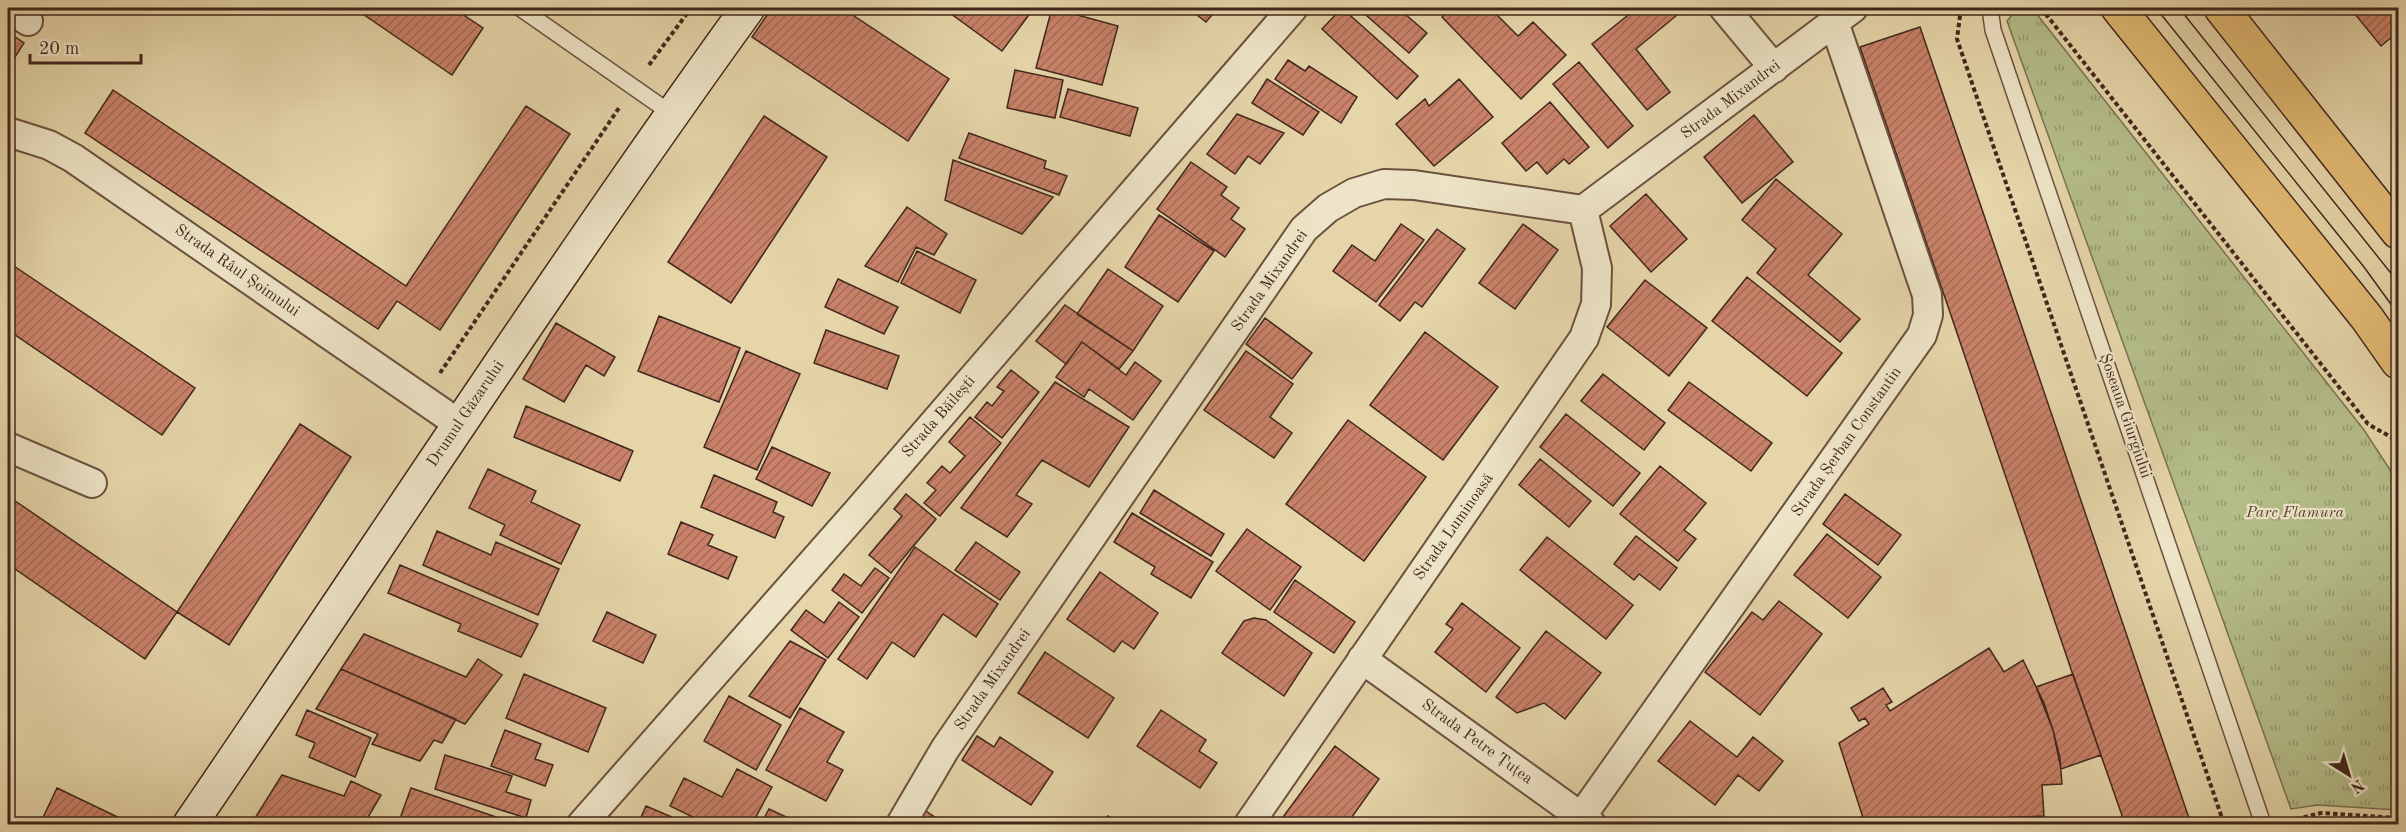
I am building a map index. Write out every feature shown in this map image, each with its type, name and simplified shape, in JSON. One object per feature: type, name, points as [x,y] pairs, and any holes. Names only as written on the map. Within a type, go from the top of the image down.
[{"type":"main road","points":[[2118,8],[2367,318],[2398,362]]},
{"type":"main road","points":[[2221,8],[2398,232]]},
{"type":"street","name":"Drumul Găzarului","points":[[190,825],[459,424],[672,114],[748,8]]},
{"type":"street","name":"Strada Băilești","points":[[582,825],[865,503],[1293,8]]},
{"type":"street","points":[[1724,8],[1774,68]]},
{"type":"street","name":"Strada Mixandrei","points":[[901,825],[945,749],[1304,229],[1328,208],[1354,193],[1384,184],[1414,185],[1583,210],[1844,15]]},
{"type":"street","name":"Strada Șerban Constantin","points":[[1586,821],[1922,335],[1928,315],[1927,295],[1844,15]]},
{"type":"street","name":"Strada Râul Șoimului","points":[[8,132],[49,145],[73,158],[459,424]]},
{"type":"street","name":"Strada Luminoasă","points":[[1249,825],[1584,339],[1596,304],[1597,268],[1583,210]]},
{"type":"street","points":[[8,447],[92,483]]},
{"type":"street","name":"Strada Petre Țuțea","points":[[1362,660],[1586,821]]},
{"type":"lane","points":[[520,8],[672,114]]},
{"type":"lane","name":"Șoseaua Giurgiului","points":[[1990,8],[1993,30],[2263,825]]},
{"type":"path","points":[[422,399],[633,87],[691,8]]},
{"type":"path","points":[[1961,8],[1957,39],[2224,825]]},
{"type":"path","points":[[2041,8],[2368,424],[2396,440],[2398,444]]},
{"type":"path","points":[[2282,822],[2321,813],[2398,818]]},
{"type":"green space","name":"Parc Flamura","points":[[2018,8],[2032,8],[2364,430],[2398,482],[2398,810],[2317,805],[2291,809],[2007,21]]},
{"type":"building","points":[[354,8],[453,8],[483,28],[452,75]]},
{"type":"building","points":[[772,8],[842,8],[949,79],[908,141],[752,37]]},
{"type":"building","points":[[943,8],[1034,8],[1002,51]]},
{"type":"building","points":[[1052,8],[1118,26],[1102,85],[1036,68]]},
{"type":"building","points":[[1188,8],[1218,8],[1206,22]]},
{"type":"building","points":[[1342,8],[1418,76],[1397,99],[1322,29]]},
{"type":"building","points":[[1358,8],[1398,8],[1427,33],[1409,53]]},
{"type":"building","points":[[1452,8],[1490,8],[1518,36],[1533,22],[1566,55],[1521,99],[1442,17]]},
{"type":"building","points":[[1637,8],[1671,8],[1677,15],[1636,49],[1670,92],[1647,110],[1592,44]]},
{"type":"building","points":[[2350,8],[2398,8],[2398,32],[2381,46]]},
{"type":"building","points":[[1920,27],[2191,824],[2125,824],[2075,681],[1860,47]]},
{"type":"building","points":[[8,32],[24,43],[8,68]]},
{"type":"building","points":[[1288,60],[1305,71],[1309,66],[1357,97],[1341,123],[1275,79]]},
{"type":"building","points":[[1579,62],[1633,126],[1608,148],[1553,84]]},
{"type":"building","points":[[1015,70],[1063,80],[1055,118],[1007,108]]},
{"type":"building","points":[[1267,79],[1319,112],[1303,135],[1252,103]]},
{"type":"building","points":[[1459,79],[1493,117],[1434,166],[1396,124],[1425,99],[1429,106]]},
{"type":"building","points":[[1068,89],[1138,108],[1130,136],[1060,117]]},
{"type":"building","points":[[113,90],[406,286],[526,106],[570,134],[440,330],[397,301],[378,329],[85,133]]},
{"type":"building","points":[[1550,102],[1589,147],[1569,164],[1564,159],[1547,174],[1537,162],[1526,171],[1502,143]]},
{"type":"building","points":[[1237,114],[1284,133],[1260,164],[1248,156],[1235,174],[1207,154]]},
{"type":"building","points":[[1754,115],[1793,162],[1742,203],[1704,157]]},
{"type":"building","points":[[764,116],[827,157],[731,303],[668,262]]},
{"type":"building","points":[[969,133],[1046,161],[1044,168],[1067,176],[1059,195],[959,158]]},
{"type":"building","points":[[953,160],[1053,197],[1022,234],[945,200]]},
{"type":"building","points":[[1191,162],[1227,187],[1221,195],[1239,208],[1231,219],[1245,229],[1225,257],[1157,209]]},
{"type":"building","points":[[1776,179],[1842,234],[1808,275],[1860,319],[1840,342],[1757,273],[1776,249],[1742,220]]},
{"type":"building","points":[[1646,194],[1687,239],[1651,272],[1610,226]]},
{"type":"building","points":[[907,207],[947,234],[934,255],[916,247],[898,282],[865,266]]},
{"type":"building","points":[[1159,215],[1214,251],[1178,302],[1125,267]]},
{"type":"building","points":[[1401,224],[1424,240],[1376,302],[1333,271],[1352,245],[1375,261]]},
{"type":"building","points":[[1523,224],[1558,250],[1515,309],[1479,283]]},
{"type":"building","points":[[1437,229],[1465,249],[1422,307],[1415,302],[1400,321],[1379,305]]},
{"type":"building","points":[[917,251],[976,280],[960,313],[901,283]]},
{"type":"building","points":[[8,262],[195,388],[162,435],[8,330]]},
{"type":"building","points":[[1108,269],[1163,306],[1133,351],[1077,314]]},
{"type":"building","points":[[1747,277],[1842,353],[1807,396],[1712,321]]},
{"type":"building","points":[[838,279],[898,307],[884,334],[825,307]]},
{"type":"building","points":[[1645,280],[1707,328],[1669,376],[1607,327]]},
{"type":"building","points":[[1065,305],[1133,351],[1119,369],[1082,342],[1066,364],[1036,341]]},
{"type":"building","points":[[659,316],[740,348],[719,402],[638,371]]},
{"type":"building","points":[[1265,318],[1312,353],[1292,379],[1246,344]]},
{"type":"building","points":[[556,323],[615,357],[604,376],[586,365],[564,402],[523,379]]},
{"type":"building","points":[[826,330],[899,356],[887,389],[814,363]]},
{"type":"building","points":[[1425,332],[1498,387],[1443,460],[1370,405]]},
{"type":"building","points":[[1082,342],[1126,375],[1135,362],[1161,381],[1133,420],[1089,389],[1084,397],[1056,377]]},
{"type":"building","points":[[746,351],[800,374],[757,470],[704,447]]},
{"type":"building","points":[[1246,351],[1293,384],[1270,417],[1292,433],[1274,458],[1204,410]]},
{"type":"building","points":[[1011,370],[1039,392],[1002,438],[975,417],[987,402],[992,406],[1004,391],[997,387]]},
{"type":"building","points":[[1603,374],[1665,423],[1644,450],[1581,401]]},
{"type":"building","points":[[1055,382],[1129,427],[1089,487],[1042,460],[1016,495],[1032,504],[1007,537],[961,508]]},
{"type":"building","points":[[1689,382],[1772,443],[1751,471],[1668,410]]},
{"type":"building","points":[[526,406],[633,451],[620,481],[514,437]]},
{"type":"building","points":[[1566,414],[1640,473],[1613,506],[1540,447]]},
{"type":"building","points":[[970,417],[1001,443],[940,516],[924,503],[936,490],[927,483],[942,466],[950,473],[965,456],[949,442]]},
{"type":"building","points":[[1348,420],[1426,477],[1364,561],[1286,504]]},
{"type":"building","points":[[300,424],[351,457],[229,645],[177,612]]},
{"type":"building","points":[[772,447],[830,473],[812,506],[756,479]]},
{"type":"building","points":[[1540,459],[1591,501],[1569,527],[1519,485]]},
{"type":"building","points":[[1660,466],[1706,503],[1684,530],[1696,539],[1678,561],[1620,514]]},
{"type":"building","points":[[488,469],[536,491],[531,502],[580,525],[561,564],[500,535],[505,525],[469,508]]},
{"type":"building","points":[[714,475],[777,502],[773,512],[784,517],[775,538],[701,507]]},
{"type":"building","points":[[1154,490],[1224,534],[1211,556],[1140,513]]},
{"type":"building","points":[[906,494],[936,519],[891,573],[869,555],[902,516],[894,509]]},
{"type":"building","points":[[1845,494],[1901,535],[1878,565],[1823,524]]},
{"type":"building","points":[[8,496],[177,612],[145,659],[8,564]]},
{"type":"building","points":[[1132,513],[1213,562],[1191,598],[1151,574],[1155,567],[1114,542]]},
{"type":"building","points":[[681,522],[713,535],[708,545],[737,557],[728,579],[668,554]]},
{"type":"building","points":[[1247,529],[1301,567],[1270,610],[1216,571]]},
{"type":"building","points":[[437,531],[491,555],[496,542],[559,569],[538,615],[423,565]]},
{"type":"building","points":[[1827,534],[1881,577],[1848,618],[1794,575]]},
{"type":"building","points":[[1636,536],[1677,568],[1660,590],[1639,574],[1634,580],[1614,564]]},
{"type":"building","points":[[1547,537],[1633,605],[1606,639],[1520,570]]},
{"type":"building","points":[[976,542],[1020,572],[1000,600],[955,570]]},
{"type":"building","points":[[915,547],[998,604],[976,637],[943,614],[914,657],[892,642],[867,679],[838,659]]},
{"type":"building","points":[[400,565],[538,624],[521,657],[458,631],[461,624],[388,593]]},
{"type":"building","points":[[875,568],[889,578],[862,613],[832,590],[844,574],[861,586]]},
{"type":"building","points":[[1100,572],[1158,613],[1134,649],[1122,641],[1114,652],[1067,619]]},
{"type":"building","points":[[1295,580],[1355,622],[1334,653],[1274,612]]},
{"type":"building","points":[[1779,601],[1822,634],[1760,715],[1705,672],[1752,612],[1763,620]]},
{"type":"building","points":[[839,602],[859,617],[828,658],[791,630],[806,610],[824,623]]},
{"type":"building","points":[[1462,603],[1520,648],[1486,692],[1435,652],[1453,629],[1446,624]]},
{"type":"building","points":[[607,612],[656,635],[643,663],[593,641]]},
{"type":"building","points":[[1254,618],[1266,620],[1312,653],[1284,696],[1222,653],[1244,621]]},
{"type":"building","points":[[1546,631],[1601,673],[1565,719],[1544,703],[1517,713],[1496,697]]},
{"type":"building","points":[[364,634],[466,677],[478,659],[502,675],[465,724],[341,669]]},
{"type":"building","points":[[790,641],[826,660],[790,718],[749,696]]},
{"type":"building","points":[[1989,648],[2004,672],[2023,660],[2044,703],[2053,730],[2060,758],[2062,784],[2042,785],[2044,816],[1927,822],[1928,824],[1865,824],[1839,743],[1869,724],[1865,718],[1859,721],[1851,708],[1883,688],[1892,702],[1886,705],[1890,711]]},
{"type":"building","points":[[1045,652],[1114,698],[1088,738],[1018,693]]},
{"type":"building","points":[[341,669],[456,719],[442,743],[434,740],[420,761],[372,744],[378,734],[316,709]]},
{"type":"building","points":[[524,674],[606,708],[588,752],[506,718]]},
{"type":"building","points":[[2073,674],[2101,755],[2061,769],[2053,730],[2036,687]]},
{"type":"building","points":[[729,696],[781,725],[756,770],[704,741]]},
{"type":"building","points":[[800,708],[844,732],[827,762],[843,770],[826,801],[766,770]]},
{"type":"building","points":[[307,710],[371,738],[355,777],[309,757],[315,743],[296,735]]},
{"type":"building","points":[[1161,710],[1206,740],[1199,751],[1217,763],[1200,788],[1137,746]]},
{"type":"building","points":[[1690,721],[1737,757],[1753,737],[1783,761],[1759,791],[1738,775],[1715,805],[1658,761]]},
{"type":"building","points":[[505,730],[541,744],[535,759],[553,765],[545,786],[491,766]]},
{"type":"building","points":[[977,736],[994,747],[1000,737],[1053,772],[1031,805],[962,760]]},
{"type":"building","points":[[1335,746],[1379,779],[1349,821],[1354,824],[1278,824]]},
{"type":"building","points":[[445,755],[512,776],[506,792],[531,800],[526,818],[435,789]]},
{"type":"building","points":[[737,769],[772,787],[752,824],[707,824],[670,806],[684,778],[722,797]]},
{"type":"building","points":[[282,775],[344,796],[351,781],[381,795],[364,824],[276,824],[255,818]]},
{"type":"building","points":[[57,788],[130,823],[40,824]]},
{"type":"building","points":[[411,788],[499,818],[497,824],[398,824]]},
{"type":"building","points":[[646,806],[688,824],[638,824]]},
{"type":"building","points":[[769,809],[801,824],[761,824]]},
{"type":"building","points":[[926,811],[945,824],[916,824]]},
{"type":"building","points":[[1108,816],[1122,824],[1103,824]]},
{"type":"building","points":[[1369,818],[1378,824],[1363,824]]},
{"type":"tram line","points":[[2156,8],[2364,267],[2398,314]]},
{"type":"tram line","points":[[2179,8],[2398,282]]}]
